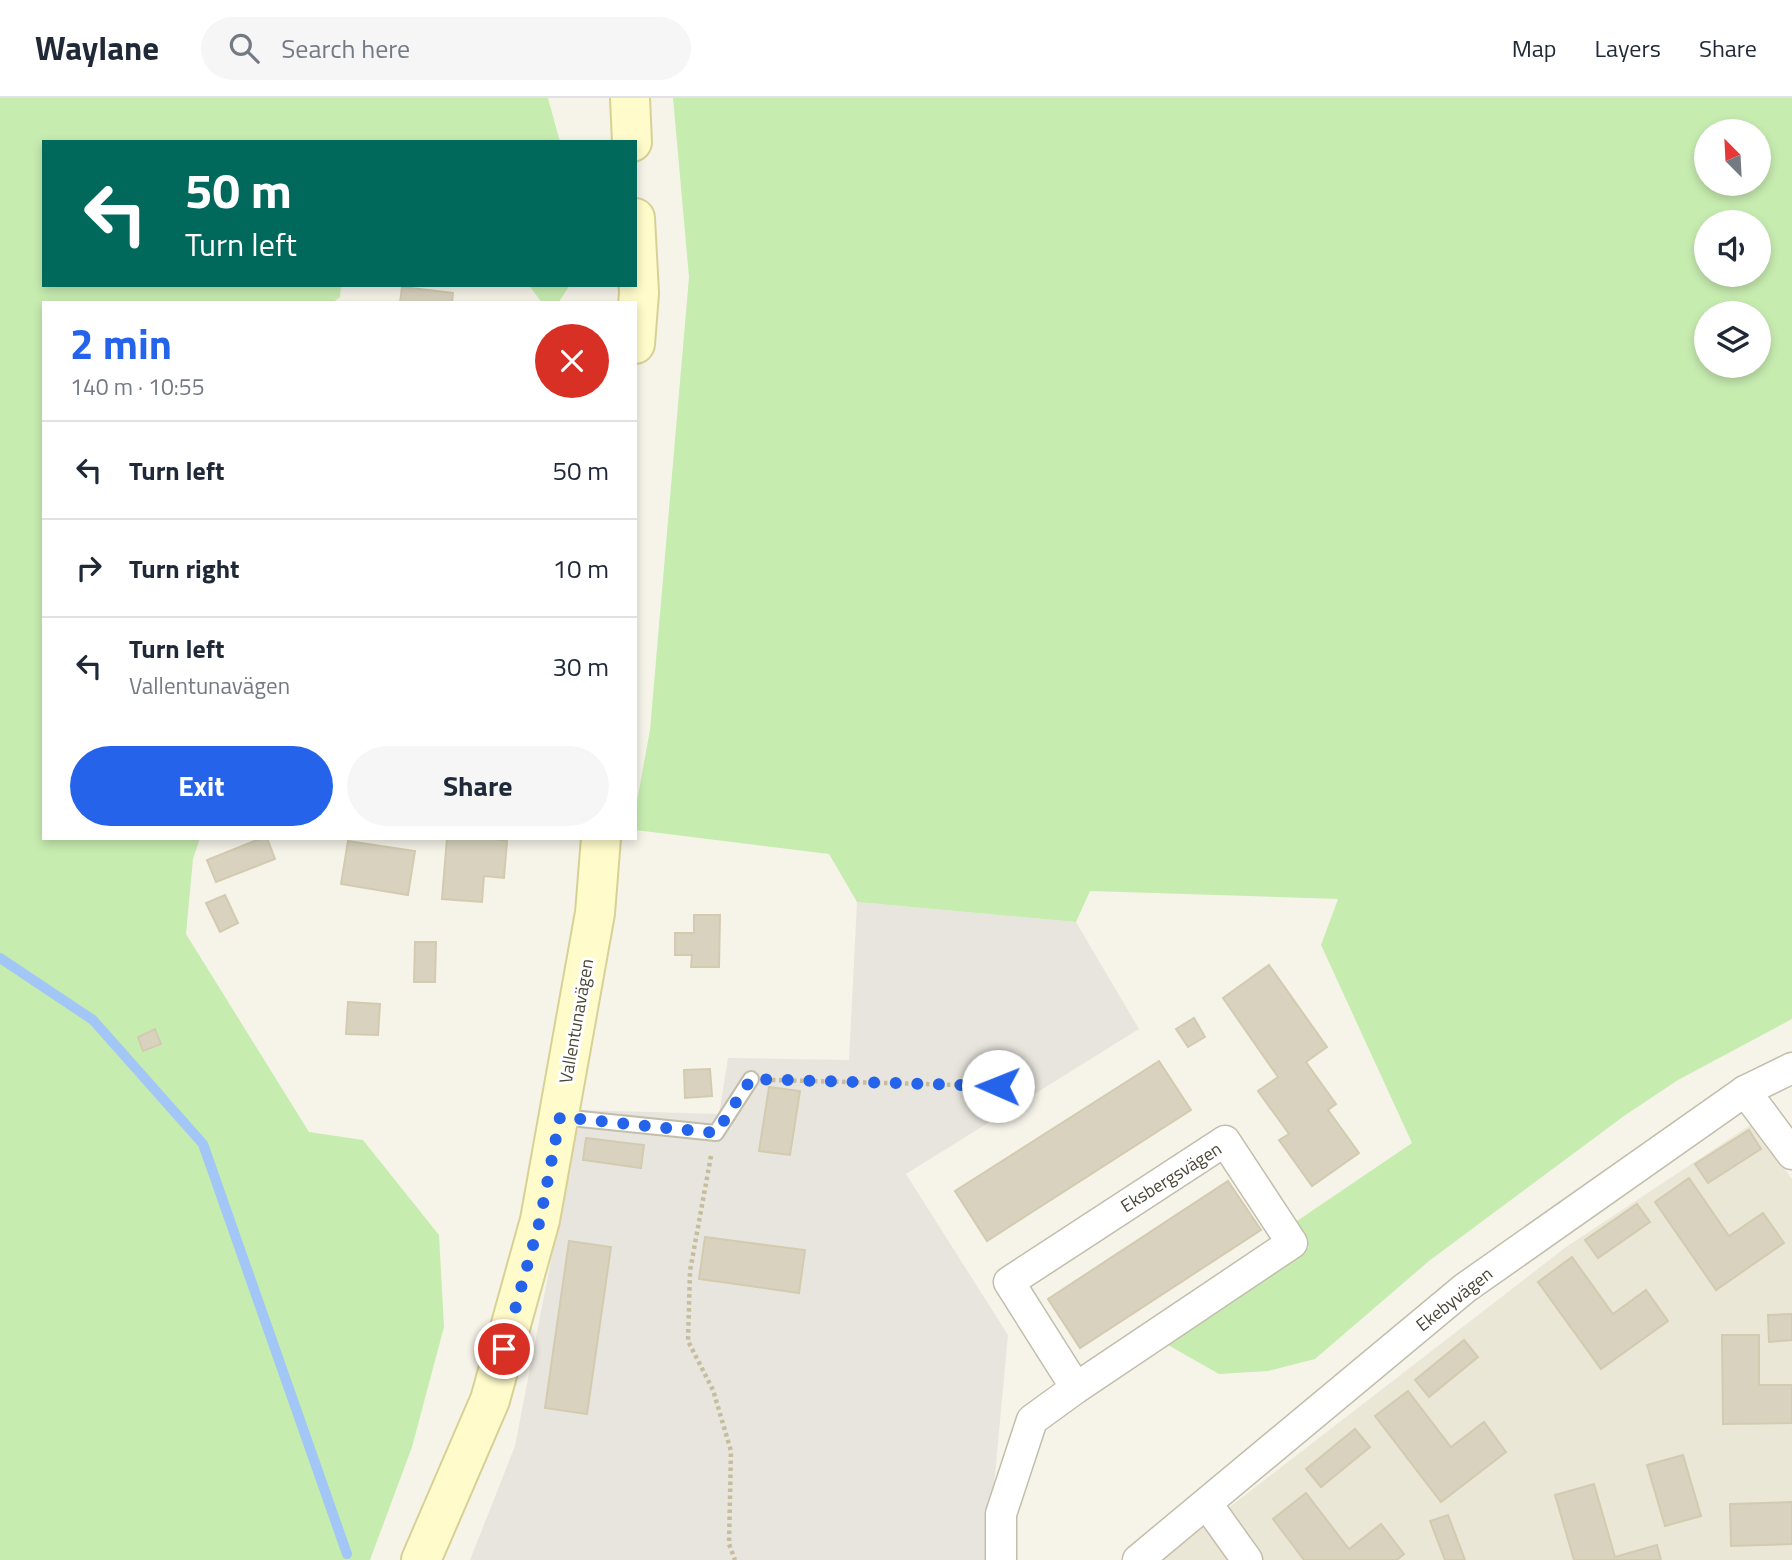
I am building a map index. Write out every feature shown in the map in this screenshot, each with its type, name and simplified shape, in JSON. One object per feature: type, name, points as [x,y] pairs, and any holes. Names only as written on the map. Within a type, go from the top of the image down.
[{"type":"main road","points":[[630,98],[632,140]]},
{"type":"main road","points":[[637,256],[637,318]]},
{"type":"main road","name":"Vallentunavägen","points":[[421,1560],[490,1401],[540,1220],[596,913],[601,840]]},
{"type":"street","name":"Ekebyvägen","points":[[1139,1560],[1465,1288],[1745,1091],[1792,1068]]},
{"type":"street","points":[[1745,1091],[1792,1154]]},
{"type":"street","name":"Eksbergsvägen","points":[[1001,1560],[1001,1514],[1032,1420],[1292,1243],[1225,1141],[1009,1282],[1076,1388]]},
{"type":"street","points":[[1207,1504],[1247,1560]]},
{"type":"lane","points":[[560,1117],[716,1133],[751,1079]]},
{"type":"path","points":[[751,1079],[998,1086]]},
{"type":"path","points":[[716,1133],[690,1271],[688,1341],[713,1390],[730,1451],[729,1544],[735,1560]]},
{"type":"shaded area","points":[[857,902],[1076,922],[1139,1029],[906,1174],[1008,1335],[987,1560],[470,1560],[515,1446],[580,1110],[719,1114],[728,1058],[849,1060]]},
{"type":"shaded area","points":[[1752,1124],[1792,1179],[1792,1560],[1161,1560],[1566,1247]]},
{"type":"green space","points":[[0,98],[548,98],[559,140],[42,140],[42,287],[341,287],[340,297],[335,301],[42,301],[42,840],[199,840],[193,859],[186,934],[309,1132],[363,1140],[439,1235],[444,1327],[412,1447],[370,1560],[0,1560]]},
{"type":"green space","points":[[673,98],[1792,98],[1792,1019],[1678,1080],[1624,1116],[1429,1261],[1315,1359],[1268,1371],[1219,1374],[1168,1345],[1309,1247],[1294,1223],[1412,1143],[1321,945],[1338,899],[1090,891],[1076,922],[857,902],[829,854],[637,830],[637,801],[650,730],[689,277]]},
{"type":"green space","points":[[530,287],[569,287],[559,301],[541,301]]},
{"type":"building","points":[[402,287],[453,293],[452,301],[400,301]]},
{"type":"building","points":[[257,840],[268,840],[275,859],[216,882],[207,860]]},
{"type":"building","points":[[447,840],[507,841],[504,878],[484,876],[482,902],[442,899]]},
{"type":"building","points":[[348,841],[415,851],[408,895],[341,884]]},
{"type":"building","points":[[225,895],[238,923],[220,932],[206,903]]},
{"type":"building","points":[[694,915],[720,915],[719,967],[691,967],[692,955],[675,955],[675,933],[694,933]]},
{"type":"building","points":[[415,942],[436,942],[435,982],[414,982]]},
{"type":"building","points":[[1269,965],[1327,1047],[1306,1062],[1336,1104],[1328,1110],[1359,1153],[1312,1186],[1279,1140],[1289,1134],[1258,1091],[1278,1077],[1223,998]]},
{"type":"building","points":[[348,1002],[380,1004],[378,1035],[346,1034]]},
{"type":"building","points":[[1194,1018],[1205,1037],[1188,1047],[1176,1029]]},
{"type":"building","points":[[155,1029],[161,1044],[143,1051],[138,1037]]},
{"type":"building","points":[[1159,1061],[1191,1110],[987,1241],[955,1191]]},
{"type":"building","points":[[710,1069],[712,1096],[685,1098],[684,1070]]},
{"type":"building","points":[[769,1087],[800,1091],[790,1155],[759,1151]]},
{"type":"building","points":[[1749,1130],[1761,1149],[1708,1183],[1695,1164]]},
{"type":"building","points":[[586,1138],[644,1145],[641,1168],[583,1160]]},
{"type":"building","points":[[1689,1178],[1729,1236],[1763,1213],[1784,1243],[1716,1290],[1655,1202]]},
{"type":"building","points":[[1228,1181],[1261,1230],[1080,1348],[1048,1299]]},
{"type":"building","points":[[1637,1204],[1650,1222],[1598,1258],[1585,1240]]},
{"type":"building","points":[[705,1237],[805,1250],[799,1293],[699,1279]]},
{"type":"building","points":[[569,1241],[611,1247],[587,1414],[545,1408]]},
{"type":"building","points":[[1572,1257],[1613,1314],[1646,1290],[1668,1321],[1601,1369],[1538,1282]]},
{"type":"building","points":[[1792,1314],[1792,1340],[1769,1342],[1768,1315]]},
{"type":"building","points":[[1722,1335],[1759,1335],[1759,1385],[1792,1385],[1792,1423],[1723,1424]]},
{"type":"building","points":[[1464,1340],[1478,1357],[1429,1397],[1415,1380]]},
{"type":"building","points":[[1408,1391],[1451,1447],[1484,1422],[1506,1452],[1441,1502],[1375,1416]]},
{"type":"building","points":[[1355,1429],[1370,1447],[1321,1487],[1306,1469]]},
{"type":"building","points":[[1683,1455],[1701,1516],[1665,1526],[1647,1465]]},
{"type":"building","points":[[1594,1484],[1615,1557],[1657,1545],[1661,1560],[1574,1560],[1555,1495]]},
{"type":"building","points":[[1306,1493],[1349,1549],[1381,1524],[1404,1554],[1397,1560],[1304,1560],[1273,1519]]},
{"type":"building","points":[[1792,1502],[1792,1544],[1731,1546],[1730,1504]]},
{"type":"building","points":[[1448,1515],[1465,1560],[1445,1560],[1430,1521]]},
{"type":"waterway","points":[[0,958],[93,1020],[203,1144],[347,1554]]},
{"type":"route","points":[[504,1349],[540,1220],[560,1117],[716,1133],[751,1079],[998,1086]]}]
